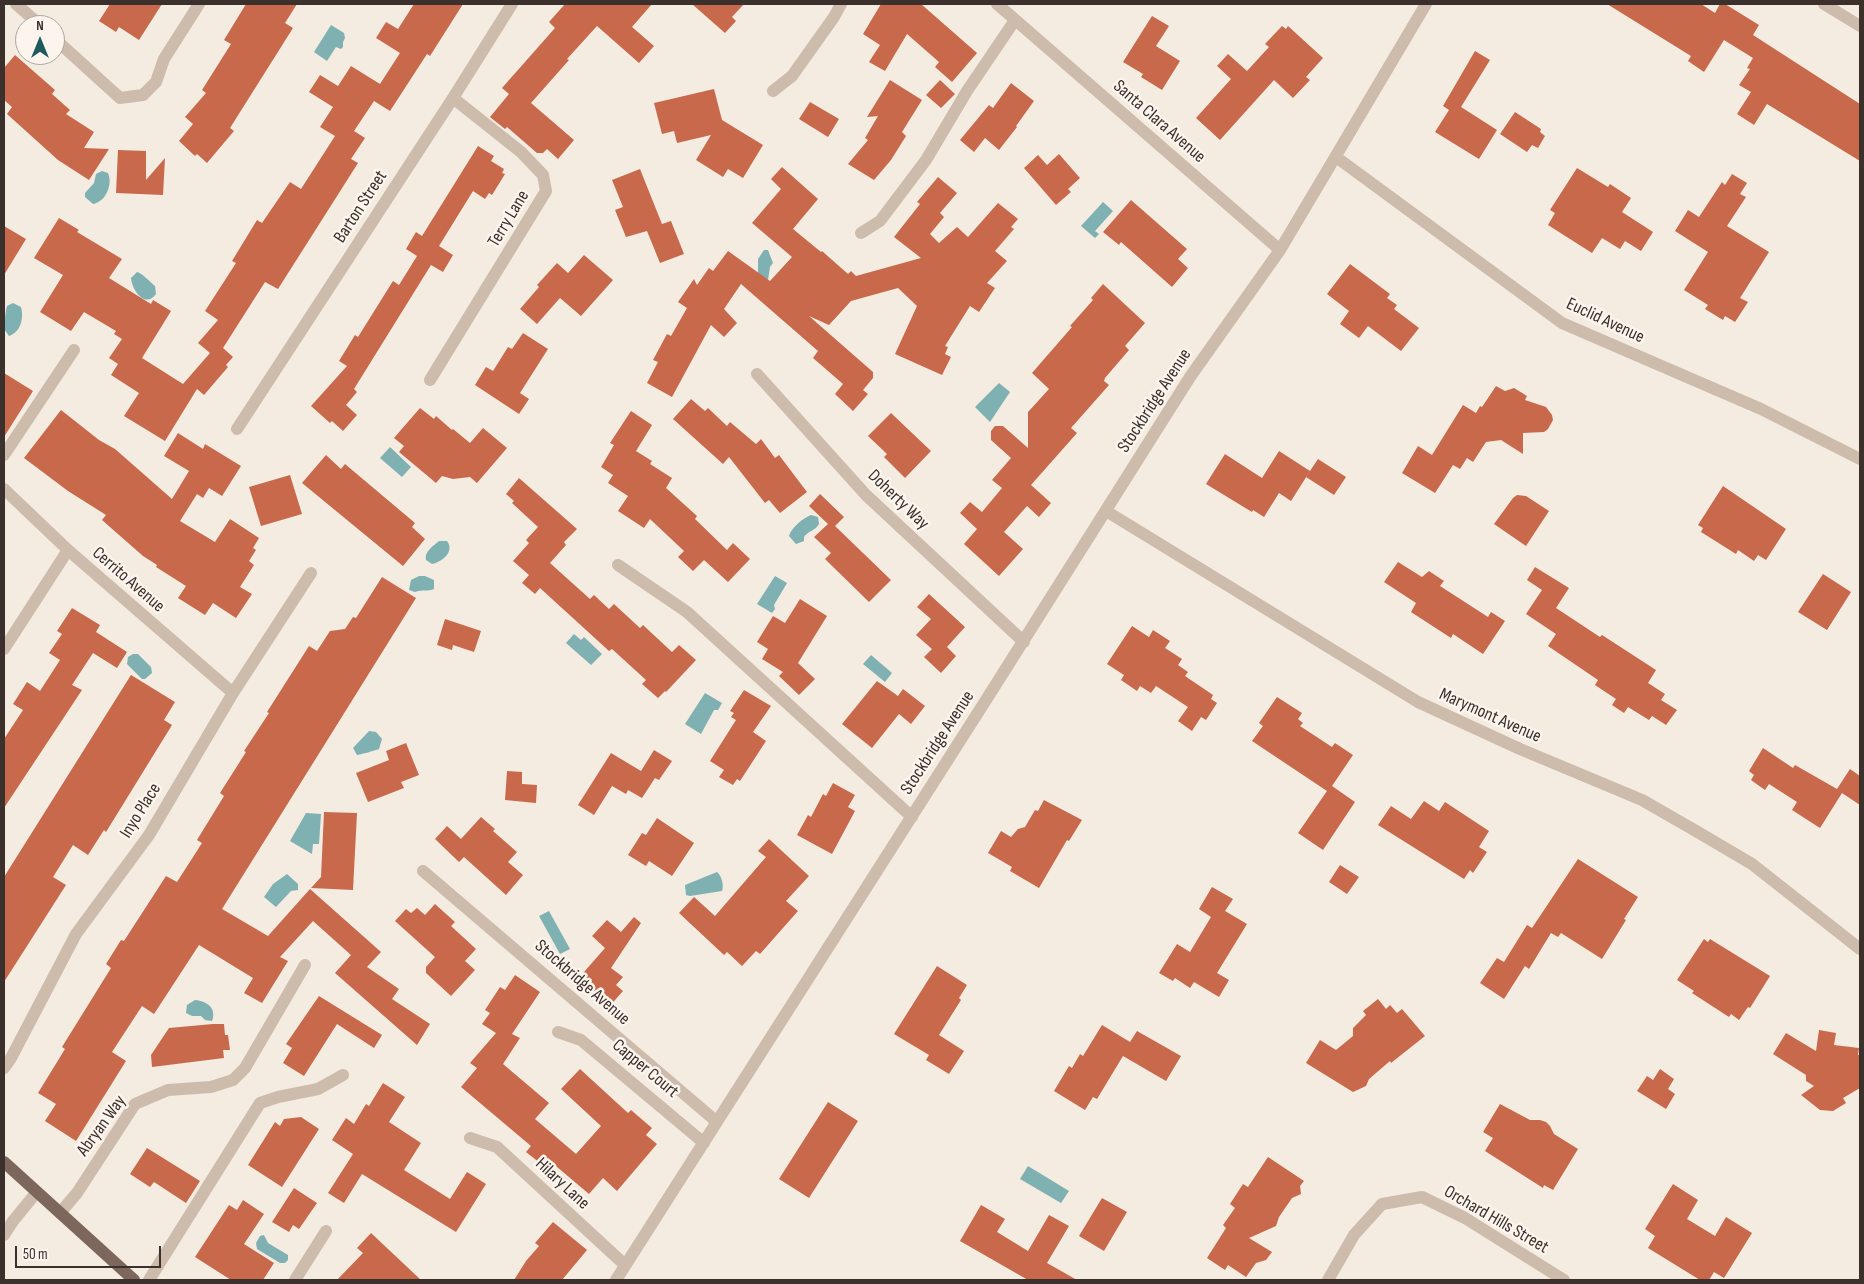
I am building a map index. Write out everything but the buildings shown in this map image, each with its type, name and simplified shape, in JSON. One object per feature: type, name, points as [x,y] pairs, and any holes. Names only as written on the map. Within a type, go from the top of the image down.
[{"type":"main road","points":[[4,1162],[134,1280]]},
{"type":"street","points":[[16,4],[29,15]]},
{"type":"street","points":[[65,48],[120,98],[143,96],[156,82],[164,59],[199,4]]},
{"type":"street","name":"Barton Street","points":[[238,429],[512,4]]},
{"type":"street","points":[[773,91],[792,76],[834,17],[841,4]]},
{"type":"street","name":"Santa Clara Avenue","points":[[997,4],[1280,250]]},
{"type":"street","name":"Stockbridge Avenue","points":[[616,1280],[1024,642],[1190,377],[1280,250],[1426,4]]},
{"type":"street","points":[[1824,4],[1860,26]]},
{"type":"street","points":[[861,233],[880,222],[926,160],[967,91],[1015,20]]},
{"type":"street","name":"Terry Lane","points":[[430,380],[546,191],[543,175],[521,152],[453,98]]},
{"type":"street","name":"Euclid Avenue","points":[[1336,157],[1562,323],[1761,409],[1860,459]]},
{"type":"street","points":[[4,455],[74,350]]},
{"type":"street","name":"Doherty Way","points":[[757,374],[866,495],[1024,642]]},
{"type":"street","name":"Cerrito Avenue","points":[[4,489],[68,550],[233,693]]},
{"type":"street","name":"Marymont Avenue","points":[[1106,511],[1418,702],[1520,749],[1642,800],[1712,840],[1752,864],[1860,949]]},
{"type":"street","points":[[4,649],[68,550]]},
{"type":"street","name":"Stockbridge Avenue","points":[[618,565],[687,612],[912,817]]},
{"type":"street","name":"Inyo Place","points":[[4,1068],[76,934],[149,835],[233,693],[311,573]]},
{"type":"street","name":"Stockbridge Avenue","points":[[423,871],[717,1122]]},
{"type":"street","name":"Abryan Way","points":[[60,1213],[77,1193],[135,1104],[168,1090],[211,1087],[233,1080],[245,1068],[305,966]]},
{"type":"street","name":"Capper Court","points":[[558,1032],[582,1040],[704,1143]]},
{"type":"street","points":[[149,1280],[260,1104],[278,1097],[318,1089],[343,1075]]},
{"type":"street","name":"Hilary Lane","points":[[470,1138],[496,1147],[625,1265]]},
{"type":"street","points":[[4,1235],[12,1221],[36,1192]]},
{"type":"street","name":"Orchard Hills Street","points":[[1328,1280],[1354,1235],[1382,1204],[1422,1197],[1465,1218],[1564,1280]]},
{"type":"street","points":[[295,1280],[326,1231]]},
{"type":"water","points":[[331,25],[344,33],[345,38],[343,47],[341,49],[336,47],[327,61],[314,52]]},
{"type":"water","points":[[102,171],[108,173],[109,187],[102,200],[93,204],[85,197],[85,193],[94,183],[96,174]]},
{"type":"water","points":[[1103,202],[1113,211],[1095,231],[1099,234],[1095,238],[1081,226]]},
{"type":"water","points":[[764,250],[768,250],[773,263],[770,267],[768,280],[758,274],[758,259]]},
{"type":"water","points":[[137,272],[155,286],[156,294],[148,300],[136,292],[132,283],[131,278]]},
{"type":"water","points":[[13,303],[21,307],[22,320],[19,328],[9,336],[4,329],[5,317],[7,306]]},
{"type":"water","points":[[999,383],[1010,392],[990,422],[975,407]]},
{"type":"water","points":[[390,447],[411,467],[402,477],[380,458]]},
{"type":"water","points":[[811,515],[818,517],[819,524],[804,537],[804,541],[796,544],[789,536],[790,533],[804,518]]},
{"type":"water","points":[[439,541],[447,541],[449,545],[448,553],[443,559],[432,564],[426,560],[426,554]]},
{"type":"water","points":[[419,576],[425,576],[434,580],[434,589],[415,592],[409,590],[411,580]]},
{"type":"water","points":[[775,576],[787,583],[774,605],[775,609],[772,613],[757,604]]},
{"type":"water","points":[[574,634],[581,640],[584,637],[602,654],[591,665],[566,643]]},
{"type":"water","points":[[138,654],[151,667],[152,673],[145,679],[142,679],[127,664],[128,657]]},
{"type":"water","points":[[871,655],[892,673],[885,682],[863,664]]},
{"type":"water","points":[[705,693],[722,703],[718,710],[714,710],[701,734],[685,724]]},
{"type":"water","points":[[369,731],[376,732],[382,739],[379,749],[357,755],[353,748]]},
{"type":"water","points":[[306,813],[321,814],[319,844],[313,844],[312,854],[290,841]]},
{"type":"water","points":[[717,872],[722,881],[722,891],[686,895],[685,885]]},
{"type":"water","points":[[287,874],[298,884],[298,890],[291,891],[276,907],[264,897],[273,884]]},
{"type":"water","points":[[549,911],[570,949],[560,954],[539,916]]},
{"type":"water","points":[[195,1000],[210,1006],[213,1012],[212,1021],[205,1020],[201,1016],[192,1016],[186,1013],[187,1005]]},
{"type":"water","points":[[1028,1166],[1069,1191],[1061,1203],[1020,1179]]},
{"type":"water","points":[[264,1235],[268,1243],[288,1255],[288,1260],[285,1263],[280,1263],[257,1249],[256,1243],[260,1236]]}]
